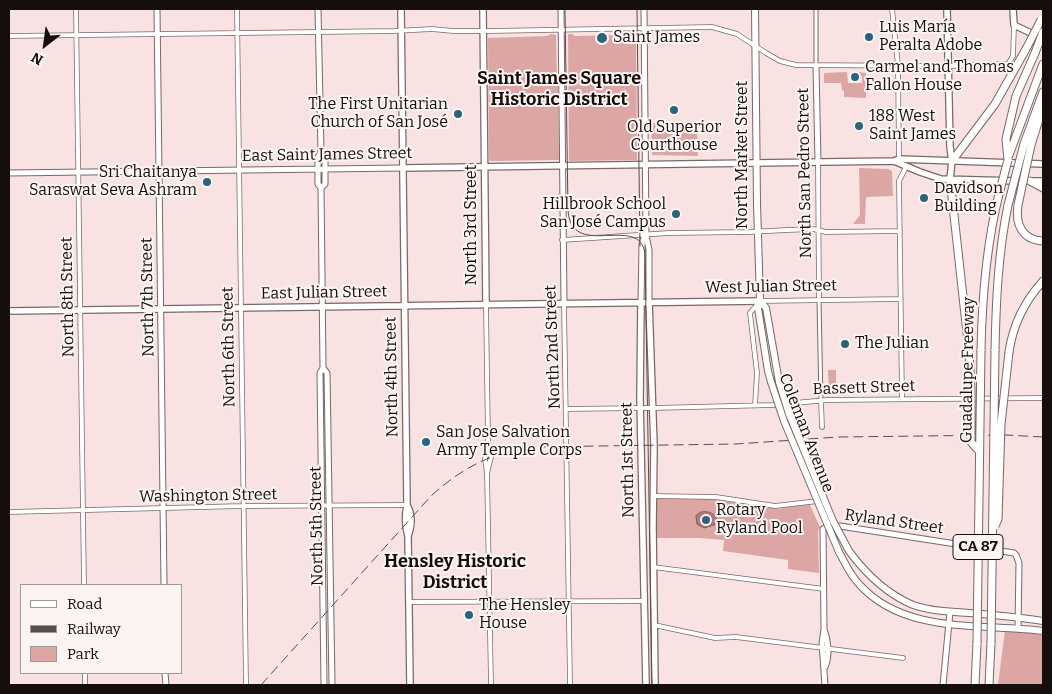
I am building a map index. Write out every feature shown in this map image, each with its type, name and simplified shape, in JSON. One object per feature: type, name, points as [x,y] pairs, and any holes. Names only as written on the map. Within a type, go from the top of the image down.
[{"type":"highway","points":[[952,161],[995,104],[1042,18]]},
{"type":"highway","points":[[1010,143],[1016,96],[1043,32]]},
{"type":"highway","points":[[1010,143],[1043,64]]},
{"type":"highway","name":"Guadalupe Freeway","points":[[989,685],[998,272],[1001,239],[1008,205],[1043,92]]},
{"type":"highway","points":[[1043,107],[1027,145],[1017,220],[1019,229],[1033,240],[1043,241]]},
{"type":"highway","name":"Guadalupe Freeway","points":[[975,685],[984,276],[996,205],[1008,160],[1010,143]]},
{"type":"highway","points":[[950,179],[969,351],[971,442],[979,451]]},
{"type":"highway","points":[[1030,182],[1043,188]]},
{"type":"highway","points":[[993,531],[998,518],[1000,431],[1010,340],[1018,316],[1026,302],[1043,281]]},
{"type":"main road","name":"North 4th Street","points":[[401,9],[406,529],[408,536],[410,602],[410,685]]},
{"type":"main road","name":"North 3rd Street","points":[[483,9],[486,304]]},
{"type":"main road","name":"North Market Street","points":[[755,9],[760,301]]},
{"type":"main road","points":[[947,9],[950,147],[952,161],[950,179]]},
{"type":"main road","points":[[1013,9],[1014,25],[1043,39]]},
{"type":"main road","points":[[906,167],[911,159]]},
{"type":"main road","name":"East Saint James Street","points":[[403,168],[911,159],[952,161]]},
{"type":"main road","points":[[896,160],[906,167],[941,178],[1043,182]]},
{"type":"main road","points":[[952,161],[1043,164]]},
{"type":"main road","name":"West Julian Street","points":[[641,302],[760,301]]},
{"type":"main road","name":"Coleman Avenue","points":[[760,301],[758,308],[768,371],[790,414],[833,520],[849,551],[866,571],[893,594],[914,605],[950,612],[1018,617],[1043,621]]},
{"type":"main road","name":"East Julian Street","points":[[9,311],[641,302]]},
{"type":"main road","name":"North 1st Street","points":[[641,302],[646,685]]},
{"type":"main road","name":"North 1st Street","points":[[649,302],[655,685]]},
{"type":"main road","name":"Coleman Avenue","points":[[775,382],[784,421],[839,552],[859,584],[876,600],[908,616],[950,624],[1043,631]]},
{"type":"street","name":"North 8th Street","points":[[76,9],[84,584]]},
{"type":"street","name":"North 7th Street","points":[[157,9],[164,584]]},
{"type":"street","name":"North 6th Street","points":[[237,9],[246,685]]},
{"type":"street","name":"North 5th Street","points":[[318,9],[321,152],[318,157],[318,184],[322,188]]},
{"type":"street","name":"North 2nd Street","points":[[561,9],[562,240],[567,409],[570,685]]},
{"type":"street","name":"North 1st Street","points":[[644,9],[646,235],[649,250],[649,302]]},
{"type":"street","name":"North San Pedro Street","points":[[816,9],[822,427]]},
{"type":"street","points":[[892,9],[898,65],[896,160]]},
{"type":"street","points":[[9,36],[432,29],[484,31],[718,27],[737,34],[766,53],[787,63],[816,66],[949,66],[1008,64],[1013,56],[1014,25]]},
{"type":"street","name":"North 5th Street","points":[[321,152],[325,157],[325,184],[322,188],[323,368],[320,373],[324,685]]},
{"type":"street","points":[[902,399],[899,181],[906,167]]},
{"type":"street","name":"East Saint James Street","points":[[9,173],[403,168]]},
{"type":"street","points":[[562,240],[787,230],[819,230],[826,232],[900,231]]},
{"type":"street","name":"North 1st Street","points":[[641,302],[642,240],[646,235]]},
{"type":"street","name":"West Julian Street","points":[[760,301],[901,300]]},
{"type":"street","points":[[756,405],[757,373],[750,313],[760,301]]},
{"type":"street","name":"North 3rd Street","points":[[486,304],[488,442],[491,457],[487,474],[491,685]]},
{"type":"street","name":"North 5th Street","points":[[323,368],[327,373],[332,685]]},
{"type":"street","name":"Bassett Street","points":[[567,409],[756,405],[902,399],[1043,398]]},
{"type":"street","points":[[653,496],[716,497],[775,506],[826,500]]},
{"type":"street","points":[[817,501],[827,527],[823,530],[825,685]]},
{"type":"street","name":"Washington Street","points":[[9,512],[243,506],[407,505]]},
{"type":"street","name":"Ryland Street","points":[[827,527],[844,527],[1010,551],[1016,554],[1019,562],[1018,617]]},
{"type":"street","points":[[653,567],[824,589]]},
{"type":"street","points":[[410,602],[645,601]]},
{"type":"street","points":[[943,685],[950,612]]},
{"type":"street","points":[[1018,617],[1018,628]]},
{"type":"street","points":[[654,625],[716,638],[736,637],[903,658]]},
{"type":"green space","points":[[630,33],[636,34],[637,160],[569,161],[568,34],[575,36],[626,35]]},
{"type":"green space","points":[[551,34],[556,35],[559,160],[490,161],[488,38],[547,36]]},
{"type":"green space","points":[[847,72],[848,83],[862,83],[862,76],[857,76],[857,72],[866,73],[866,98],[844,97],[841,83],[824,83],[824,73]]},
{"type":"green space","points":[[651,123],[697,124],[698,156],[652,155]]},
{"type":"green space","points":[[859,168],[888,169],[892,171],[893,196],[866,197],[865,224],[853,224],[860,215]]},
{"type":"green space","points":[[828,370],[836,370],[836,394],[829,394]]},
{"type":"green space","points":[[652,498],[701,498],[778,509],[809,503],[820,527],[818,530],[819,573],[788,569],[788,560],[723,551],[724,540],[652,538]]},
{"type":"green space","points":[[1005,630],[1043,635],[1043,685],[998,685]]},
{"type":"shaded area","name":"Rotary Ryland Pool","points":[[701,512],[708,512],[714,515],[717,520],[714,525],[704,528],[697,524],[696,516]]},
{"type":"tram line","points":[[565,9],[568,209],[572,224],[580,232],[592,235],[631,237],[640,242],[645,254],[652,685]]},
{"type":"tram line","points":[[637,9],[640,246]]},
{"type":"railway","points":[[261,685],[431,496],[465,470],[502,453],[530,447],[736,444],[838,437],[1006,435],[1043,437]]},
{"type":"place","name":"Luis María Peralta Adobe","points":[[869,37]]},
{"type":"place","name":"Saint James","points":[[602,38]]},
{"type":"place","name":"Carmel and Thomas Fallon House","points":[[855,77]]},
{"type":"place","name":"Old Superior Courthouse","points":[[674,110]]},
{"type":"place","name":"The First Unitarian Church of San José","points":[[458,114]]},
{"type":"place","name":"188 West Saint James","points":[[859,126]]},
{"type":"place","name":"Sri Chaitanya Saraswat Seva Ashram","points":[[207,182]]},
{"type":"place","name":"Davidson Building","points":[[924,198]]},
{"type":"place","name":"Hillbrook School San José Campus","points":[[676,214]]},
{"type":"place","name":"The Julian","points":[[845,344]]},
{"type":"place","name":"San Jose Salvation Army Temple Corps","points":[[426,442]]},
{"type":"place","name":"Rotary Ryland Pool","points":[[706,520]]},
{"type":"place","name":"The Hensley House","points":[[469,615]]},
{"type":"district","name":"Saint James Square Historic District","points":[[559,89]]},
{"type":"district","name":"Hensley Historic District","points":[[455,572]]}]
